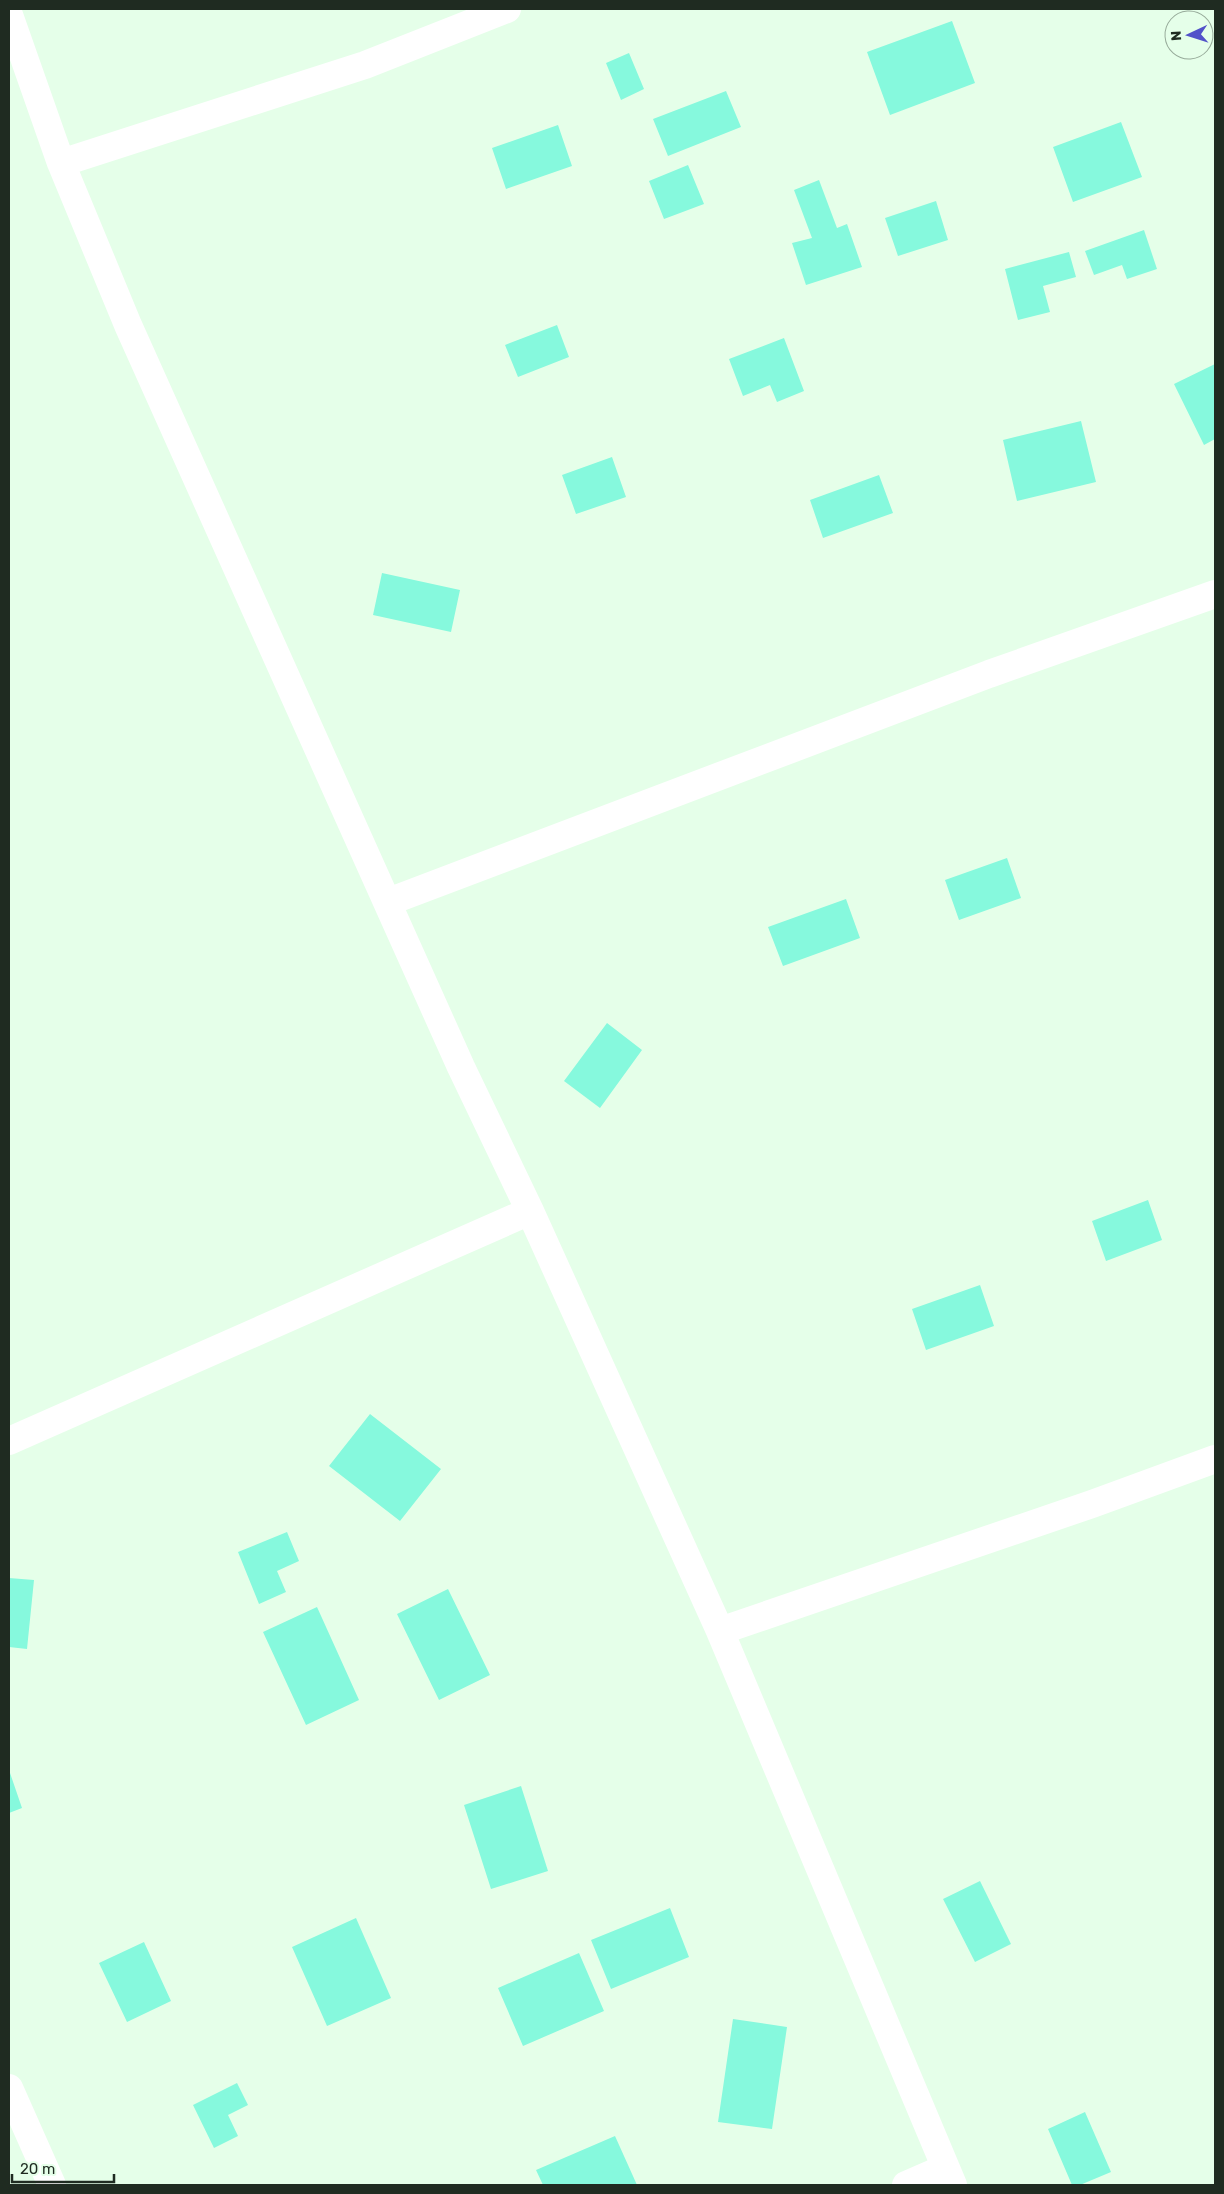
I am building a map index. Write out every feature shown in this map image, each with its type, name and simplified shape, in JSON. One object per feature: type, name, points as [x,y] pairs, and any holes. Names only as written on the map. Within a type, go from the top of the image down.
[{"type":"street","points":[[61,163],[365,65],[507,9]]},
{"type":"street","points":[[9,15],[61,163],[128,325],[461,1067],[530,1211],[720,1631],[949,2177],[906,2185]]},
{"type":"street","points":[[388,902],[989,674],[1215,594]]},
{"type":"street","points":[[9,1441],[530,1211]]},
{"type":"street","points":[[720,1631],[1082,1507],[1215,1459]]},
{"type":"street","points":[[9,2088],[52,2185]]},
{"type":"building","points":[[952,21],[975,83],[890,115],[867,52]]},
{"type":"building","points":[[629,53],[644,89],[621,100],[606,63]]},
{"type":"building","points":[[726,91],[741,127],[668,156],[653,119]]},
{"type":"building","points":[[1121,122],[1142,177],[1073,202],[1053,147]]},
{"type":"building","points":[[558,125],[572,166],[506,189],[492,148]]},
{"type":"building","points":[[688,165],[704,204],[664,219],[649,181]]},
{"type":"building","points":[[819,180],[837,228],[847,224],[862,267],[806,285],[792,243],[812,238],[794,190]]},
{"type":"building","points":[[936,201],[948,240],[898,256],[885,218]]},
{"type":"building","points":[[1144,230],[1157,269],[1127,279],[1122,265],[1094,275],[1085,251]]},
{"type":"building","points":[[1069,252],[1076,277],[1043,286],[1050,312],[1018,320],[1005,269]]},
{"type":"building","points":[[557,325],[569,357],[518,377],[505,345]]},
{"type":"building","points":[[784,338],[804,391],[777,402],[770,385],[743,396],[729,359]]},
{"type":"building","points":[[1215,364],[1215,439],[1204,445],[1174,384]]},
{"type":"building","points":[[1081,421],[1096,482],[1017,501],[1003,440]]},
{"type":"building","points":[[612,457],[626,497],[576,514],[562,475]]},
{"type":"building","points":[[879,475],[893,513],[823,538],[810,500]]},
{"type":"building","points":[[382,573],[460,590],[451,632],[373,615]]},
{"type":"building","points":[[1007,858],[1021,898],[959,920],[945,880]]},
{"type":"building","points":[[846,899],[860,938],[783,966],[768,927]]},
{"type":"building","points":[[607,1023],[642,1050],[600,1108],[564,1081]]},
{"type":"building","points":[[1148,1200],[1162,1240],[1106,1261],[1092,1221]]},
{"type":"building","points":[[980,1285],[994,1326],[926,1350],[912,1309]]},
{"type":"building","points":[[370,1414],[441,1469],[400,1521],[329,1466]]},
{"type":"building","points":[[287,1532],[299,1561],[277,1571],[286,1592],[259,1604],[238,1552]]},
{"type":"building","points":[[9,1578],[34,1580],[27,1649],[9,1647]]},
{"type":"building","points":[[448,1589],[490,1675],[439,1700],[397,1614]]},
{"type":"building","points":[[317,1607],[359,1700],[306,1725],[263,1632]]},
{"type":"building","points":[[9,1770],[22,1808],[9,1813]]},
{"type":"building","points":[[521,1786],[548,1871],[491,1889],[464,1805]]},
{"type":"building","points":[[980,1881],[1011,1944],[975,1962],[943,1899]]},
{"type":"building","points":[[670,1908],[689,1957],[611,1989],[591,1940]]},
{"type":"building","points":[[356,1918],[391,1998],[327,2026],[292,1947]]},
{"type":"building","points":[[144,1942],[171,2001],[127,2022],[99,1963]]},
{"type":"building","points":[[579,1953],[604,2011],[523,2046],[498,1988]]},
{"type":"building","points":[[733,2019],[787,2027],[772,2129],[718,2122]]},
{"type":"building","points":[[237,2083],[248,2105],[228,2115],[238,2136],[214,2148],[193,2105]]},
{"type":"building","points":[[1085,2112],[1111,2172],[1080,2185],[1072,2185],[1048,2129]]},
{"type":"building","points":[[615,2136],[637,2185],[543,2185],[536,2170]]}]
